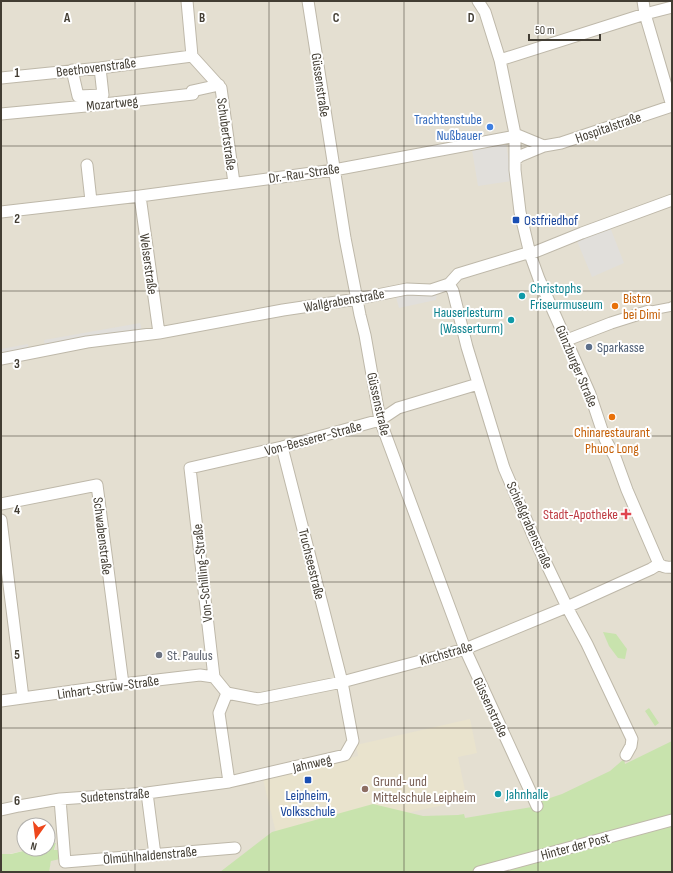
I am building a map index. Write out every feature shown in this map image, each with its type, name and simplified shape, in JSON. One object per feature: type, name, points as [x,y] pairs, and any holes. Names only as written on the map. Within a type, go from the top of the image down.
[{"type":"street","points":[[187,1],[192,56]]},
{"type":"street","name":"Güssenstraße","points":[[308,1],[334,170],[380,420],[465,649],[537,806]]},
{"type":"street","name":"Günzburger Straße","points":[[478,1],[485,12],[500,60],[515,134],[516,182],[520,212],[530,254],[539,279],[590,394],[605,439],[615,457],[627,490],[668,568]]},
{"type":"street","points":[[643,1],[672,106]]},
{"type":"street","points":[[500,60],[672,7]]},
{"type":"street","name":"Beethovenstraße","points":[[1,78],[100,68],[192,56]]},
{"type":"street","name":"Schubertstraße","points":[[192,56],[221,88],[234,184]]},
{"type":"street","points":[[72,70],[78,96],[103,95],[100,68]]},
{"type":"street","name":"Mozartweg","points":[[1,114],[193,94],[192,91],[219,85]]},
{"type":"street","name":"Hospitalstraße","points":[[515,160],[520,156],[544,146],[561,143],[672,106]]},
{"type":"street","points":[[515,134],[544,146]]},
{"type":"street","name":"Dr.-Rau-Straße","points":[[1,212],[140,196],[334,170],[511,137],[515,134]]},
{"type":"street","points":[[87,165],[91,201]]},
{"type":"street","name":"Welserstraße","points":[[140,196],[159,333]]},
{"type":"street","name":"Wallgrabenstraße","points":[[1,359],[87,342],[159,333],[407,289],[431,290],[449,284],[458,274],[524,254],[530,254],[672,200]]},
{"type":"street","name":"Schießgrabenstraße","points":[[449,284],[453,291],[467,347],[504,468],[535,540],[632,739],[632,746],[626,755]]},
{"type":"street","points":[[567,340],[611,323],[649,311],[672,306]]},
{"type":"street","name":"Von-Besserer-Straße","points":[[190,468],[282,447],[380,420],[398,408],[478,384]]},
{"type":"street","name":"Truchseestraße","points":[[282,447],[342,682]]},
{"type":"street","name":"Von-Schilling-Straße","points":[[190,468],[214,677]]},
{"type":"street","name":"Schwabenstraße","points":[[1,504],[97,484],[123,684]]},
{"type":"street","points":[[1,520],[23,698]]},
{"type":"street","name":"Kirchstraße","points":[[227,693],[258,699],[342,682],[465,649],[567,607],[651,569],[668,568]]},
{"type":"street","name":"Linhart-Strüw-Straße","points":[[1,701],[123,684],[200,676],[214,677]]},
{"type":"street","points":[[214,677],[227,693],[219,713],[229,782]]},
{"type":"street","name":"Jahnweg","points":[[229,782],[345,755],[353,741],[342,682]]},
{"type":"street","name":"Sudetenstraße","points":[[1,810],[60,799],[147,793],[229,782]]},
{"type":"street","points":[[147,793],[154,855]]},
{"type":"street","name":"Ölmühlhaldenstraße","points":[[60,799],[65,862],[235,848]]},
{"type":"street","name":"Hinter der Post","points":[[478,872],[672,820]]},
{"type":"shaded area","points":[[1,1],[672,1],[672,747],[539,810],[232,872],[48,872],[52,857],[56,857],[56,817],[16,817],[16,852],[1,856]]},
{"type":"shaded area","points":[[506,144],[512,181],[478,186],[472,150]]},
{"type":"shaded area","points":[[610,227],[624,263],[592,277],[577,241]]},
{"type":"shaded area","points":[[437,292],[436,300],[399,308],[396,297],[411,294]]},
{"type":"shaded area","points":[[140,323],[142,330],[45,347],[44,340]]},
{"type":"shaded area","points":[[28,344],[29,350],[1,356],[1,349]]},
{"type":"shaded area","name":"Grund- und Mittelschule Leipheim","points":[[470,719],[477,753],[458,757],[467,800],[278,841],[263,779],[358,756],[356,745]]},
{"type":"green space","points":[[603,632],[616,634],[627,649],[625,659],[618,658],[609,646]]},
{"type":"green space","points":[[649,708],[659,723],[655,726],[645,711]]},
{"type":"green space","points":[[672,741],[672,872],[220,872],[272,832],[373,804],[423,816],[464,814],[465,818],[532,807],[532,804],[562,794],[610,771],[624,759],[625,764]]},
{"type":"green space","points":[[56,850],[59,850],[60,859],[51,861],[49,872],[1,872],[1,854],[16,853],[16,857],[56,857]]},
{"type":"place","name":"Trachtenstube Nußbauer","points":[[490,127]]},
{"type":"place","name":"Ostfriedhof","points":[[516,220]]},
{"type":"place","name":"Christophs Friseurmuseum","points":[[522,296]]},
{"type":"place","name":"Bistro bei Dimi","points":[[615,306]]},
{"type":"place","name":"Hauserlesturm (Wasserturm)","points":[[511,320]]},
{"type":"place","name":"Sparkasse","points":[[589,347]]},
{"type":"place","name":"Chinarestaurant Phuoc Long","points":[[612,417]]},
{"type":"place","name":"Stadt-Apotheke","points":[[626,514]]},
{"type":"place","name":"St. Paulus","points":[[159,655]]},
{"type":"place","name":"Leipheim, Volksschule","points":[[308,780]]},
{"type":"place","name":"Grund- und Mittelschule Leipheim","points":[[365,789]]},
{"type":"place","name":"Jahnhalle","points":[[498,794]]}]
